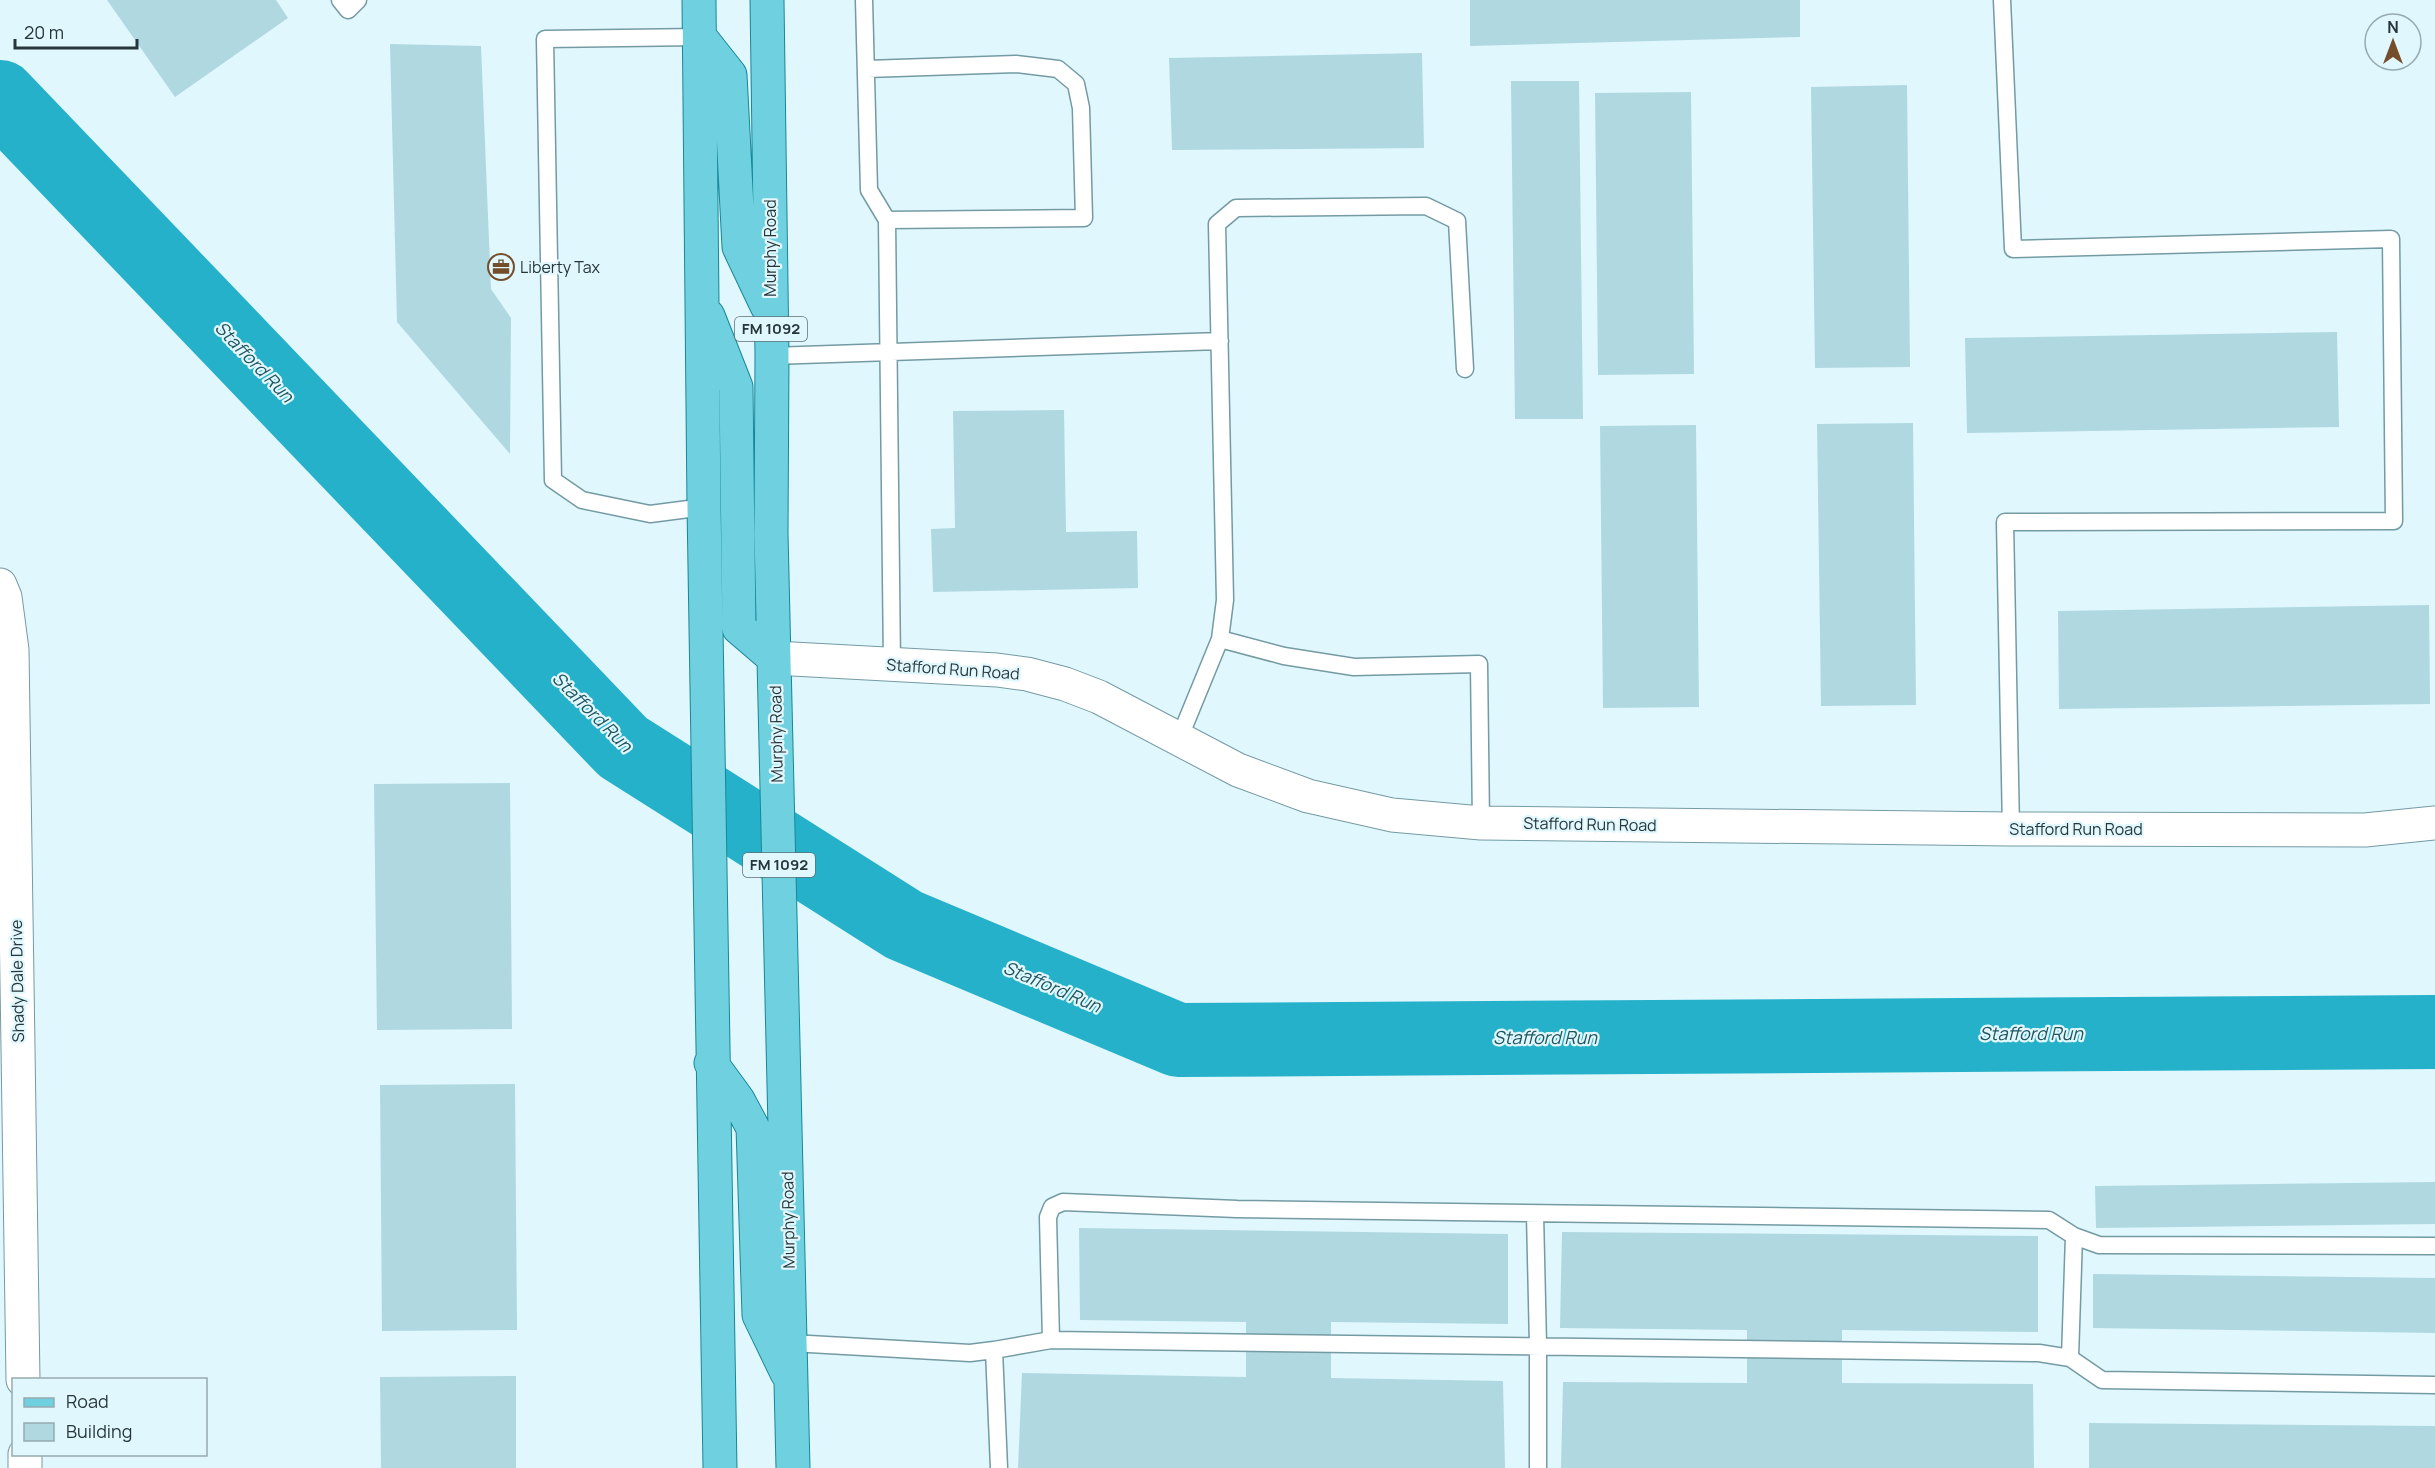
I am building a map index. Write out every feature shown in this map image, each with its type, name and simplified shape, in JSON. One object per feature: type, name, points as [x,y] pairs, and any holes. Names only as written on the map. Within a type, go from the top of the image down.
[{"type":"main road","points":[[699,0],[701,298],[713,1005],[711,1063],[720,1468]]},
{"type":"main road","name":"Murphy Road","points":[[767,0],[772,356],[771,533],[785,1071],[792,1468]]},
{"type":"main road","points":[[700,37],[730,75],[739,247],[770,313]]},
{"type":"main road","points":[[701,298],[736,387],[739,628],[774,658]]},
{"type":"main road","points":[[711,1063],[738,1100],[753,1128],[759,1316],[791,1380]]},
{"type":"street","name":"Shady Dale Drive","points":[[0,585],[5,597],[12,650],[23,1378]]},
{"type":"street","name":"Stafford Run Road","points":[[774,658],[997,670],[1027,674],[1065,684],[1100,697],[1238,770],[1308,796],[1392,815],[1481,823],[2011,829],[2365,830],[2435,823]]},
{"type":"lane","points":[[340,0],[348,10],[358,0]]},
{"type":"lane","points":[[864,0],[869,190],[886,219],[892,665]]},
{"type":"lane","points":[[2002,0],[2013,249],[2391,239],[2393,369],[2394,521],[2004,522],[2011,829]]},
{"type":"lane","points":[[700,37],[545,39],[554,480],[582,500],[651,514],[704,507]]},
{"type":"lane","points":[[867,69],[1016,64],[1058,69],[1076,84],[1081,108],[1084,218],[886,219]]},
{"type":"lane","points":[[1179,739],[1220,639],[1226,600],[1217,224],[1236,208],[1426,206],[1457,221],[1465,369]]},
{"type":"lane","points":[[772,356],[1220,341]]},
{"type":"lane","points":[[1220,639],[1284,656],[1354,667],[1479,664],[1481,823]]},
{"type":"lane","points":[[1051,1340],[1048,1217],[1052,1207],[1063,1202],[1249,1209],[2049,1220],[2074,1236],[2099,1245],[2435,1246]]},
{"type":"lane","points":[[1535,1214],[1538,1468]]},
{"type":"lane","points":[[2070,1358],[2074,1236]]},
{"type":"lane","points":[[791,1343],[970,1353],[1051,1340],[2028,1353],[2070,1358],[2102,1380],[2435,1385]]},
{"type":"lane","points":[[994,1350],[999,1468]]},
{"type":"building","points":[[107,0],[276,0],[288,18],[175,97]]},
{"type":"building","points":[[1470,0],[1800,0],[1800,37],[1470,46]]},
{"type":"building","points":[[390,44],[481,46],[491,289],[511,318],[510,454],[397,322]]},
{"type":"building","points":[[1422,53],[1424,148],[1172,150],[1169,58]]},
{"type":"building","points":[[1511,81],[1579,81],[1583,419],[1515,419]]},
{"type":"building","points":[[1907,85],[1910,367],[1815,368],[1811,87]]},
{"type":"building","points":[[1691,92],[1694,374],[1598,375],[1595,93]]},
{"type":"building","points":[[2337,332],[2339,427],[1967,433],[1965,338]]},
{"type":"building","points":[[1064,410],[1066,532],[1137,531],[1138,588],[933,592],[931,529],[955,528],[953,411]]},
{"type":"building","points":[[1913,423],[1916,705],[1821,706],[1817,424]]},
{"type":"building","points":[[1696,425],[1699,707],[1603,708],[1600,426]]},
{"type":"building","points":[[2429,605],[2430,704],[2059,709],[2058,611]]},
{"type":"building","points":[[510,783],[512,1029],[377,1030],[374,784]]},
{"type":"building","points":[[515,1084],[517,1330],[382,1331],[380,1085]]},
{"type":"building","points":[[2435,1182],[2435,1224],[2096,1228],[2095,1186]]},
{"type":"building","points":[[1079,1228],[1508,1234],[1508,1324],[1331,1322],[1331,1378],[1503,1381],[1505,1468],[1018,1468],[1022,1373],[1246,1377],[1246,1322],[1080,1320]]},
{"type":"building","points":[[1562,1232],[2038,1236],[2038,1332],[1842,1330],[1842,1383],[2033,1384],[2034,1468],[1561,1468],[1563,1382],[1747,1383],[1747,1330],[1560,1328]]},
{"type":"building","points":[[2093,1274],[2435,1278],[2435,1333],[2093,1328]]},
{"type":"building","points":[[516,1376],[516,1468],[381,1468],[380,1377]]},
{"type":"building","points":[[2089,1423],[2435,1426],[2435,1468],[2089,1468]]},
{"type":"waterway","name":"Stafford Run","points":[[0,97],[623,747],[904,925],[1178,1040],[2435,1032]]},
{"type":"place","name":"Liberty Tax","points":[[501,267]]}]
